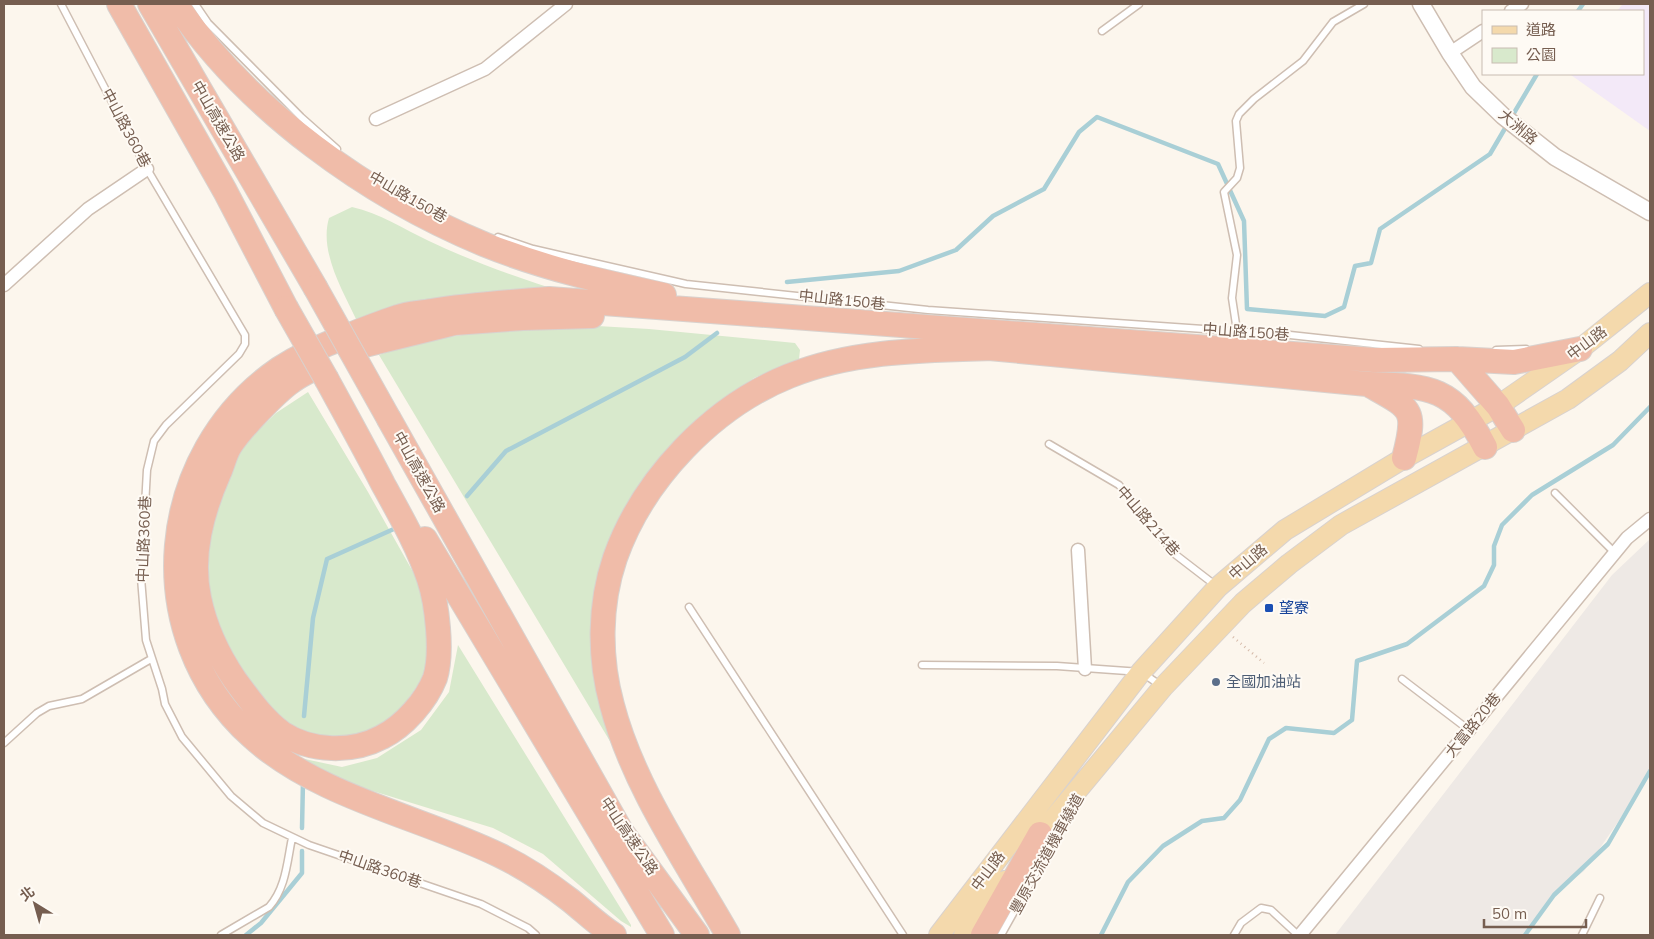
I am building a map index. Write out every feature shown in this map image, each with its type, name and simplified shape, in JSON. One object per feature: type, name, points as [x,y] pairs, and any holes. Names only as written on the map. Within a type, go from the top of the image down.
[{"type":"highway","name":"中山高速公路","points":[[119,4],[225,191],[286,308],[327,380],[464,603],[662,935]]},
{"type":"highway","name":"中山高速公路","points":[[150,4],[315,287],[621,831],[697,935]]},
{"type":"highway","points":[[176,4],[216,55],[292,130],[391,198],[446,227],[541,264],[590,279],[710,306],[726,312]]},
{"type":"highway","points":[[614,935],[536,875],[501,856],[417,821],[365,802],[287,763],[251,736],[215,695],[196,662],[178,608],[174,562],[178,529],[186,497],[203,452],[227,419],[250,393],[280,369],[328,344],[400,316],[470,304],[548,299],[726,312],[1361,368],[1446,395],[1472,422],[1485,446]]},
{"type":"highway","points":[[327,380],[402,518],[429,580],[437,621],[438,653],[435,676],[426,695],[412,713],[390,733],[367,745],[338,748],[314,747],[284,734],[270,723],[246,696],[223,663],[199,599],[197,548],[201,519],[230,446],[291,381],[350,348],[454,323],[524,318],[602,316],[993,348],[1361,368],[1452,354],[1514,362],[1580,350]]},
{"type":"highway","points":[[728,935],[640,783],[621,738],[611,704],[601,640],[607,594],[615,558],[634,519],[669,464],[721,415],[749,396],[789,376],[831,362],[884,354],[993,348]]},
{"type":"highway","points":[[1452,354],[1498,406],[1513,430]]},
{"type":"highway","points":[[1361,368],[1404,404],[1410,414],[1410,434],[1404,458]]},
{"type":"highway","points":[[983,935],[1040,834]]},
{"type":"main road","name":"中山路","points":[[940,935],[1141,672],[1218,587],[1285,530],[1404,458],[1498,406],[1580,350],[1650,294]]},
{"type":"main road","name":"中山路","points":[[964,935],[1040,834],[1163,688],[1221,626],[1266,583],[1341,525],[1568,399],[1620,361],[1650,334]]},
{"type":"street","points":[[376,119],[485,69],[566,4]]},
{"type":"street","name":"大洲路","points":[[1422,4],[1450,53],[1474,87],[1509,121],[1555,157],[1650,212]]},
{"type":"street","points":[[1450,53],[1482,31]]},
{"type":"street","points":[[4,285],[88,209],[147,169]]},
{"type":"street","name":"大富路20巷","points":[[1299,935],[1627,538],[1650,519]]},
{"type":"street","points":[[1078,550],[1085,669]]},
{"type":"lane","name":"中山路360巷","points":[[61,4],[147,169],[245,335],[245,344],[239,354],[166,425],[154,441],[147,470],[141,578],[146,640],[165,704],[182,737],[231,796],[263,823],[292,838],[474,902],[528,928],[536,935]]},
{"type":"lane","points":[[195,4],[208,23],[301,117],[343,155]]},
{"type":"lane","points":[[1102,31],[1139,4]]},
{"type":"lane","points":[[1237,331],[1232,298],[1237,255],[1224,192],[1237,178],[1240,168],[1236,121],[1239,114],[1254,99],[1303,61],[1333,22],[1364,4]]},
{"type":"lane","name":"中山路150巷","points":[[412,200],[444,220],[462,225]]},
{"type":"lane","name":"中山路150巷","points":[[488,234],[533,248],[686,284],[928,310],[1237,331],[1361,368],[1430,350]]},
{"type":"lane","points":[[1488,350],[1537,348]]},
{"type":"lane","points":[[1546,348],[1580,350]]},
{"type":"lane","name":"中山路214巷","points":[[1049,444],[1119,485],[1176,555],[1218,587]]},
{"type":"lane","points":[[1556,493],[1615,553]]},
{"type":"lane","points":[[689,607],[903,935]]},
{"type":"lane","points":[[4,743],[37,713],[49,706],[82,699],[151,658]]},
{"type":"lane","points":[[922,665],[1057,666],[1141,672],[1163,688]]},
{"type":"lane","points":[[1402,680],[1469,730]]},
{"type":"lane","name":"豐原交流道機車繞道","points":[[1001,935],[1093,772]]},
{"type":"lane","points":[[221,935],[269,907],[275,900],[283,883],[292,838]]},
{"type":"lane","points":[[1582,935],[1600,898]]},
{"type":"lane","points":[[1234,935],[1241,924],[1261,908],[1271,910],[1299,935]]},
{"type":"path","points":[[1221,626],[1264,663]]},
{"type":"shaded area","points":[[1623,4],[1650,4],[1650,131],[1571,75],[1644,75],[1644,10],[1618,10]]},
{"type":"shaded area","points":[[1650,539],[1650,769],[1618,822],[1584,871],[1550,897],[1522,935],[1335,935],[1612,575]]},
{"type":"green space","points":[[352,207],[382,217],[429,241],[479,263],[566,293],[357,321],[339,284],[327,244],[329,218]]},
{"type":"green space","points":[[580,325],[649,329],[795,343],[800,350],[799,359],[754,378],[712,407],[677,440],[605,564],[617,753],[379,355],[404,347],[453,336],[503,330]]},
{"type":"green space","points":[[308,392],[417,579],[432,629],[430,658],[419,683],[397,715],[359,736],[320,738],[285,726],[233,665],[206,591],[206,549],[227,472],[247,441],[276,413]]},
{"type":"green space","points":[[458,645],[631,927],[621,921],[543,854],[493,828],[324,776],[286,755],[342,767],[377,758],[421,730],[449,692]]},
{"type":"waterway","points":[[1579,10],[1583,4]]},
{"type":"waterway","points":[[1511,118],[1536,75]]},
{"type":"waterway","points":[[787,282],[899,271],[956,250],[993,216],[1044,189],[1079,132],[1097,117],[1218,164],[1244,221],[1247,309],[1325,316],[1344,307],[1355,266],[1371,263],[1380,229],[1490,154],[1507,125]]},
{"type":"waterway","points":[[467,496],[506,451],[685,357],[717,333]]},
{"type":"waterway","points":[[1101,935],[1128,882],[1163,846],[1202,821],[1224,818],[1240,800],[1269,739],[1286,728],[1334,733],[1352,720],[1357,661],[1407,644],[1484,586],[1494,565],[1494,546],[1502,525],[1532,495],[1613,445],[1650,407]]},
{"type":"waterway","points":[[304,716],[313,618],[327,559],[396,528]]},
{"type":"waterway","points":[[1525,935],[1554,895],[1608,844],[1650,771]]},
{"type":"waterway","points":[[302,828],[303,781]]},
{"type":"waterway","points":[[246,935],[261,923],[302,873],[302,851]]},
{"type":"place","name":"望寮","points":[[1269,608]]},
{"type":"place","name":"全國加油站","points":[[1216,682]]}]
